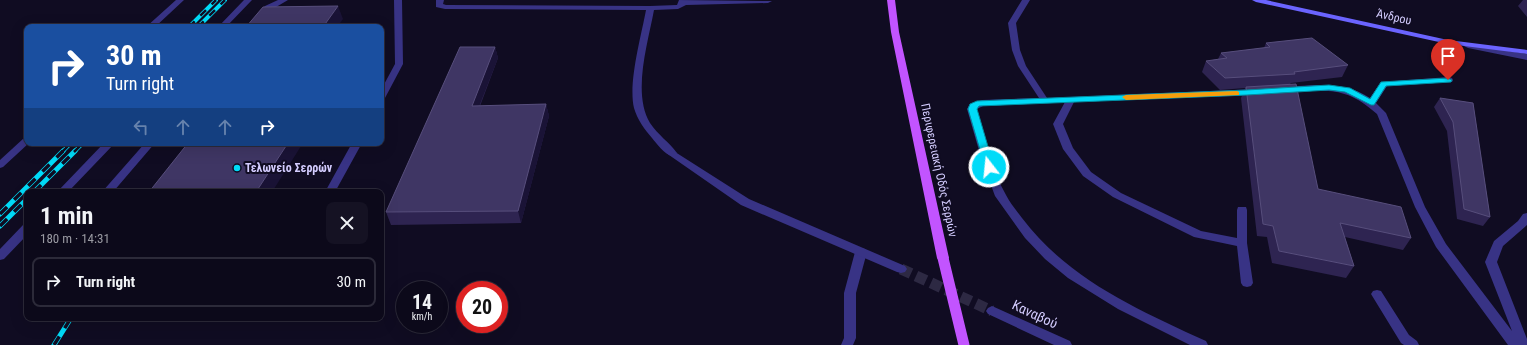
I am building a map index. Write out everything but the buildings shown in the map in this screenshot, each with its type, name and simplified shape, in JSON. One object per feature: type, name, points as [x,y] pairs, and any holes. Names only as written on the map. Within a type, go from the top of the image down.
[{"type":"main road","name":"Περιφερειακή Οδός Σερρών","points":[[891,0],[895,32],[943,258],[964,345]]},
{"type":"street","points":[[153,24],[180,0]]},
{"type":"street","points":[[225,24],[248,0]]},
{"type":"street","points":[[254,24],[268,8],[284,0]]},
{"type":"street","points":[[384,92],[399,64],[398,0]]},
{"type":"street","points":[[440,0],[439,5],[445,7],[650,8],[674,7],[682,5],[683,1],[768,1]]},
{"type":"street","points":[[1026,0],[1012,23],[1016,50],[1022,66],[1044,100]]},
{"type":"street","name":"Άνδρου","points":[[1256,0],[1448,42],[1527,57]]},
{"type":"street","points":[[650,8],[637,89],[639,108],[654,138],[672,153],[745,202],[901,269]]},
{"type":"street","points":[[1448,42],[1527,52]]},
{"type":"street","points":[[1371,103],[1384,84],[1448,80]]},
{"type":"street","points":[[1202,345],[1101,295],[1068,273],[1044,252],[1020,226],[998,192],[972,109],[973,106],[977,104],[1044,100],[1329,88],[1347,90],[1371,103],[1381,113],[1420,207],[1442,247],[1515,345]]},
{"type":"street","points":[[1071,99],[1058,124],[1068,149],[1087,174],[1117,195],[1198,234],[1242,243]]},
{"type":"street","points":[[0,165],[24,143]]},
{"type":"street","points":[[65,189],[107,146]]},
{"type":"street","points":[[110,189],[147,146]]},
{"type":"street","points":[[332,189],[355,146]]},
{"type":"street","points":[[1242,210],[1242,243],[1247,283]]},
{"type":"street","points":[[1523,345],[1491,262],[1498,244],[1527,218]]},
{"type":"street","points":[[0,256],[24,231]]},
{"type":"street","points":[[847,345],[850,338],[850,293],[861,252]]},
{"type":"street","points":[[1378,294],[1405,339],[1412,345]]},
{"type":"street","name":"Καναβού","points":[[992,311],[1066,345]]},
{"type":"tunnel","points":[[901,269],[992,311]]},
{"type":"railway","points":[[192,24],[216,0]]},
{"type":"railway","points":[[201,24],[225,0]]},
{"type":"railway","points":[[25,189],[68,146]]},
{"type":"railway","points":[[37,189],[80,146]]},
{"type":"railway","points":[[0,214],[24,190]]},
{"type":"railway","points":[[0,226],[24,202]]},
{"type":"railway","points":[[54,345],[69,321]]},
{"type":"slow traffic","points":[[1126,97],[1237,93]]},
{"type":"place","name":"Τελωνείο Σερρών","points":[[237,168]]},
{"type":"route","points":[[989,167],[972,109],[973,106],[977,104],[1247,93],[1329,88],[1347,90],[1359,95],[1371,103],[1384,84],[1448,80]]}]
